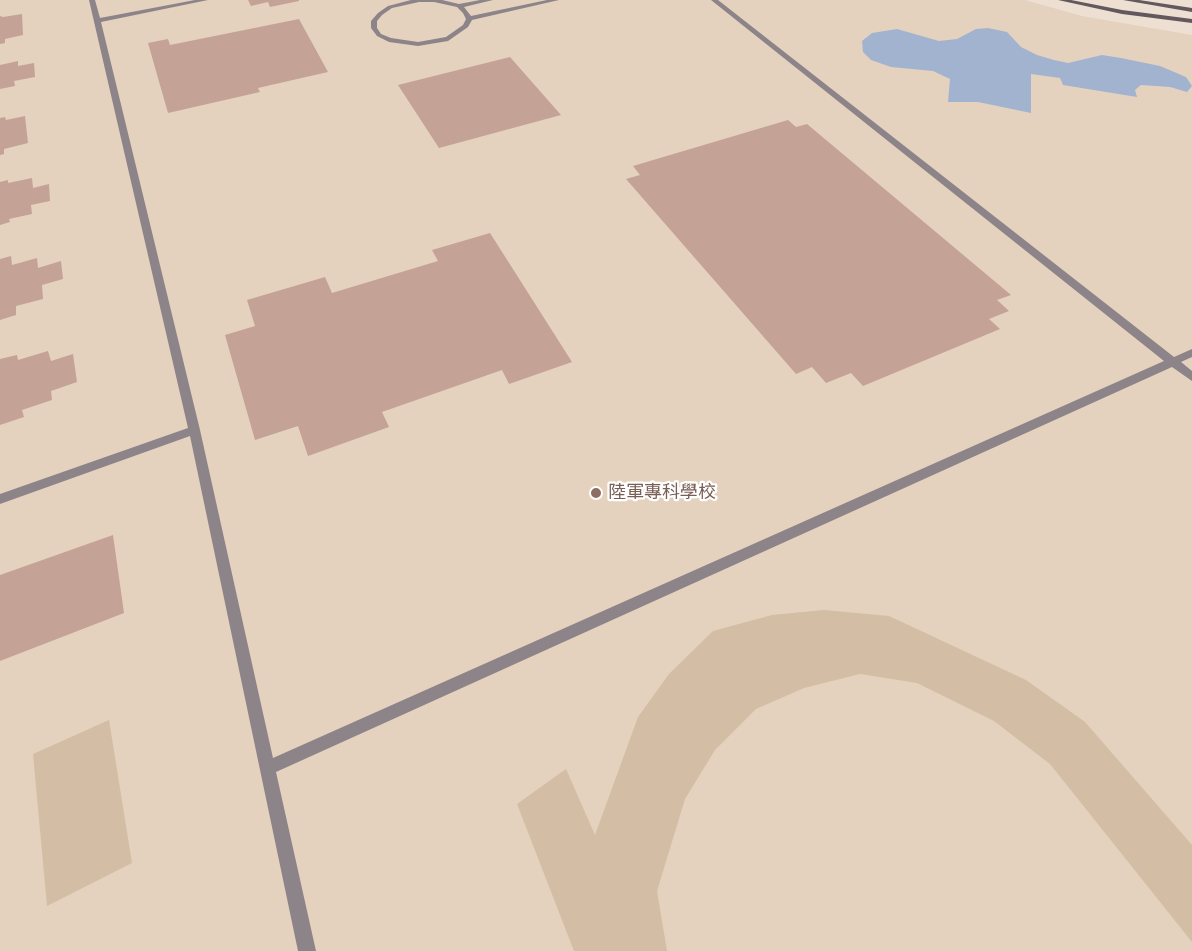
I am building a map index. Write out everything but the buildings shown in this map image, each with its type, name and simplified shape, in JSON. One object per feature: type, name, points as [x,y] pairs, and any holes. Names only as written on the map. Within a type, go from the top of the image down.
[{"type":"street","points":[[1061,0],[1122,12],[1192,21]]},
{"type":"street","points":[[1122,12],[1124,0],[1192,10]]},
{"type":"lane","points":[[92,0],[194,430],[307,951]]},
{"type":"lane","points":[[97,21],[206,0]]},
{"type":"lane","points":[[459,6],[466,12],[469,19],[466,26],[460,33],[441,41],[418,44],[389,40],[379,35],[374,28],[375,21],[380,14],[404,3],[434,0],[459,6],[490,0]]},
{"type":"lane","points":[[469,19],[556,0]]},
{"type":"lane","points":[[714,0],[1192,377]]},
{"type":"lane","points":[[266,769],[1192,353]]},
{"type":"lane","points":[[0,499],[194,430]]},
{"type":"shaded area","name":"陸軍專科學校","points":[[0,0],[1025,0],[1082,16],[1192,35],[1192,951],[0,951]]},
{"type":"shaded area","points":[[824,610],[889,616],[1026,680],[1085,722],[1192,845],[1192,942],[1050,764],[994,721],[917,683],[860,674],[804,688],[756,709],[715,750],[685,799],[657,891],[667,951],[574,951],[517,804],[566,769],[595,835],[638,717],[669,674],[713,631],[772,615]]},
{"type":"shaded area","points":[[109,720],[132,863],[47,906],[33,754]]},
{"type":"water","points":[[988,28],[1007,32],[1021,47],[1054,60],[1068,63],[1102,55],[1121,58],[1160,66],[1186,77],[1192,86],[1187,92],[1170,87],[1141,85],[1135,90],[1137,97],[1063,85],[1060,78],[1031,74],[1031,113],[978,102],[948,102],[950,79],[933,71],[891,67],[871,60],[863,52],[862,41],[872,33],[897,29],[939,41],[957,39],[976,29]]},
{"type":"place","name":"陸軍專科學校","points":[[596,493]]}]
